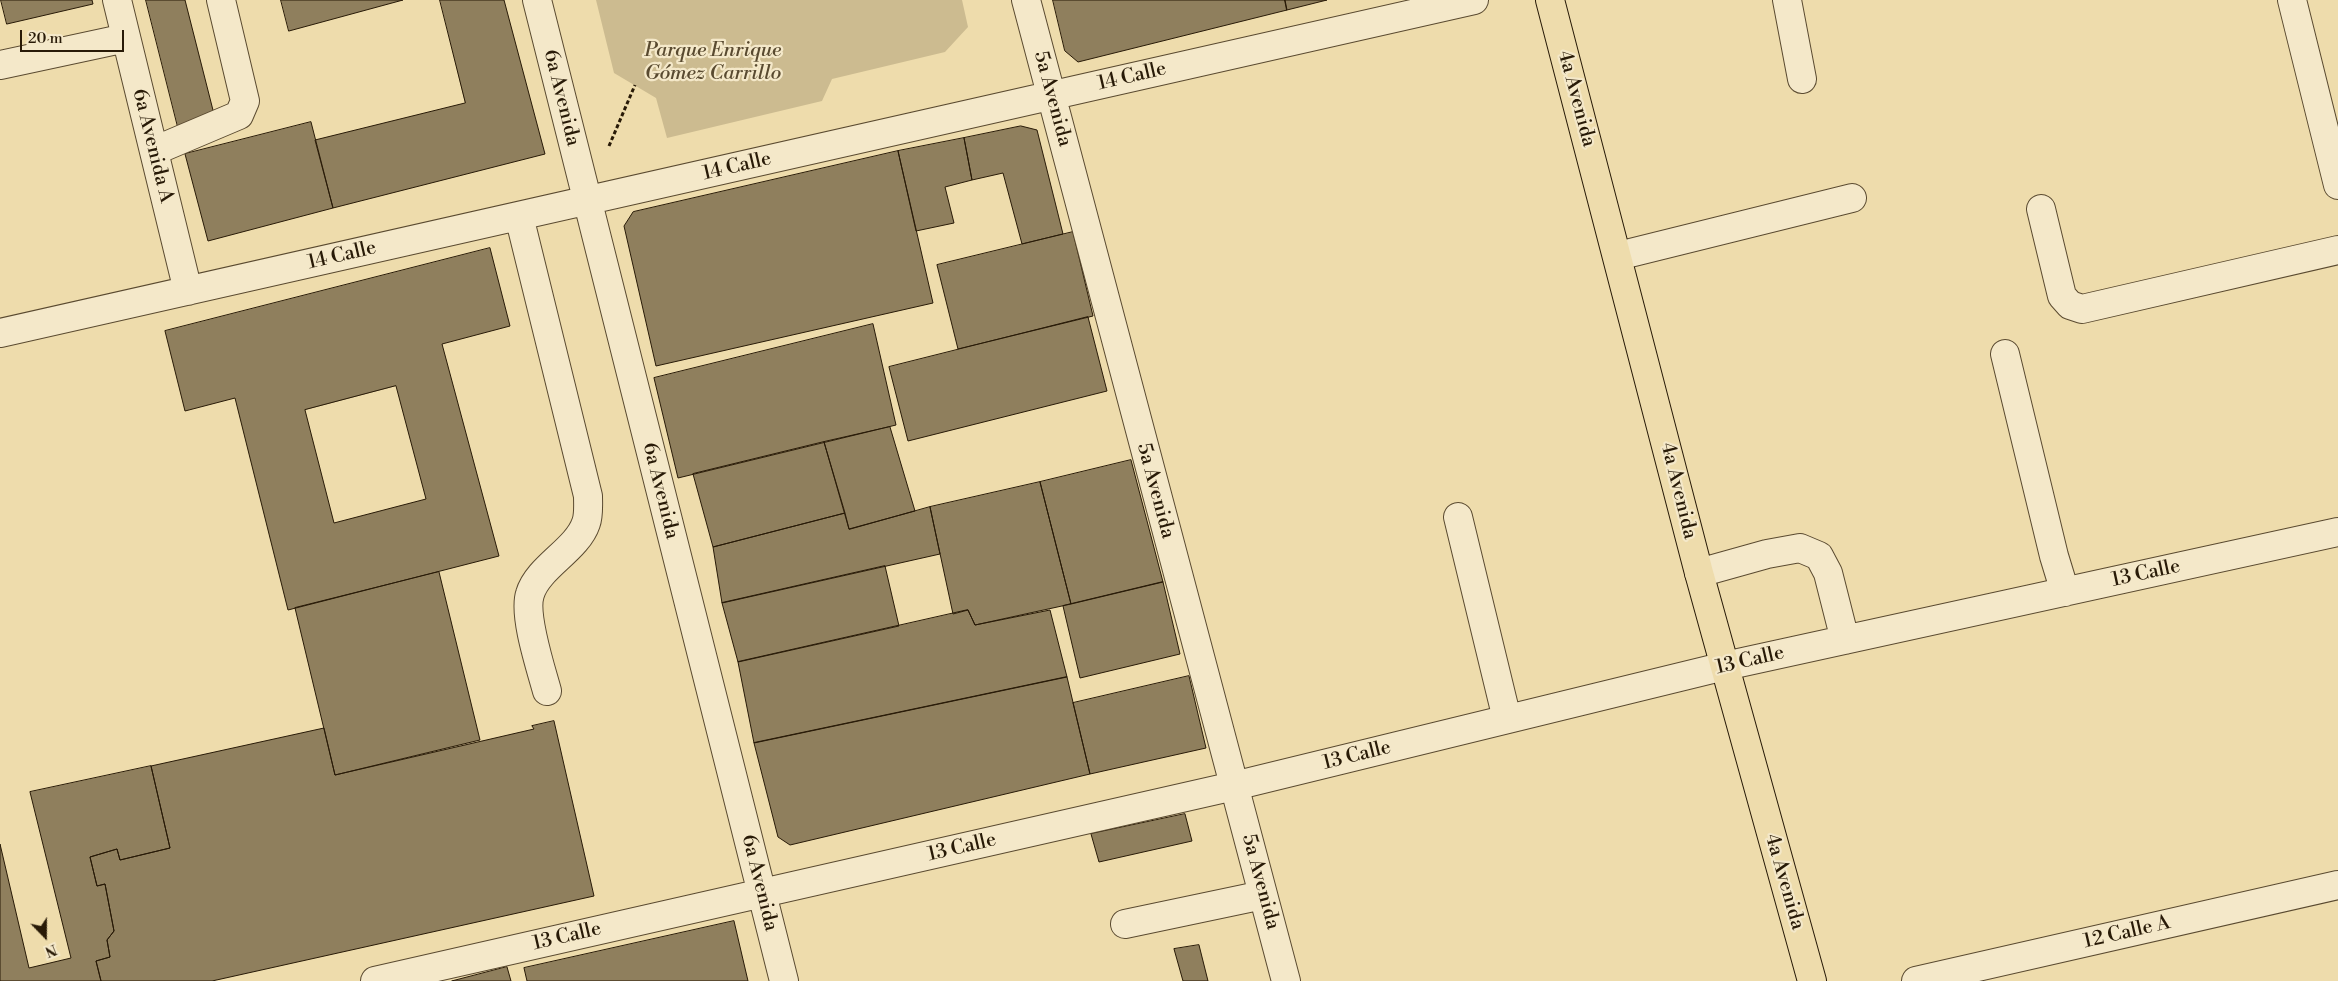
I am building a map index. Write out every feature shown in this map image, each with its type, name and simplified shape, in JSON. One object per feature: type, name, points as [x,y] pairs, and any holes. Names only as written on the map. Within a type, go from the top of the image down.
[{"type":"main road","name":"4a Avenida","points":[[1550,0],[1699,573],[1812,981]]},
{"type":"street","name":"6a Avenida A","points":[[117,0],[188,291]]},
{"type":"street","points":[[154,150],[239,115],[245,101],[221,0]]},
{"type":"street","name":"6a Avenida","points":[[537,0],[784,981]]},
{"type":"street","name":"5a Avenida","points":[[1026,0],[1286,981]]},
{"type":"street","name":"14 Calle","points":[[0,334],[1474,0]]},
{"type":"street","points":[[1787,0],[1802,79]]},
{"type":"street","points":[[2292,0],[2338,185]]},
{"type":"street","points":[[0,66],[95,43],[126,38]]},
{"type":"street","points":[[1618,256],[1852,198]]},
{"type":"street","points":[[2041,209],[2062,296],[2070,305],[2082,309],[2338,250]]},
{"type":"street","points":[[519,216],[588,496],[586,523],[570,547],[542,575],[529,595],[529,620],[547,691]]},
{"type":"street","points":[[2005,354],[2054,556],[2065,592]]},
{"type":"street","points":[[1458,517],[1507,720]]},
{"type":"street","name":"13 Calle","points":[[376,981],[1234,786],[1724,666],[2338,532]]},
{"type":"street","points":[[1699,573],[1768,554],[1800,548],[1819,556],[1828,573],[1845,640]]},
{"type":"street","name":"12 Calle A","points":[[1916,981],[2338,885]]},
{"type":"street","points":[[1125,924],[1263,895]]},
{"type":"path","points":[[609,146],[635,85]]},
{"type":"green space","name":"Parque Enrique Gómez Carrillo","points":[[596,0],[962,0],[968,27],[945,52],[832,79],[822,101],[667,138],[656,98],[614,73]]},
{"type":"building","points":[[1,0],[92,0],[93,4],[7,24]]},
{"type":"building","points":[[146,0],[185,0],[216,122],[179,131]]},
{"type":"building","points":[[281,0],[403,0],[289,31]]},
{"type":"building","points":[[440,0],[504,0],[545,154],[333,208],[315,140],[465,103]]},
{"type":"building","points":[[1053,0],[1285,0],[1287,10],[1078,62],[1065,51]]},
{"type":"building","points":[[1285,0],[1327,0],[1287,10]]},
{"type":"building","points":[[311,122],[333,208],[208,241],[185,154]]},
{"type":"building","points":[[1021,126],[1037,130],[1063,234],[1022,244],[1003,173],[972,180],[964,138]]},
{"type":"building","points":[[964,138],[972,180],[945,187],[954,223],[916,231],[898,151]]},
{"type":"building","points":[[898,151],[933,303],[656,366],[624,226],[633,212]]},
{"type":"building","points":[[1073,232],[1093,316],[958,349],[937,265]]},
{"type":"building","points":[[490,248],[510,326],[442,344],[499,556],[288,610],[235,398],[185,411],[165,331]],"holes":[[[396,386],[426,499],[334,523],[305,410]]]},
{"type":"building","points":[[1088,317],[1107,391],[908,441],[889,367]]},
{"type":"building","points":[[873,324],[896,425],[678,478],[654,378]]},
{"type":"building","points":[[890,427],[915,511],[849,529],[824,442]]},
{"type":"building","points":[[824,442],[845,513],[713,547],[693,474]]},
{"type":"building","points":[[1131,460],[1163,582],[1071,604],[1040,482]]},
{"type":"building","points":[[1040,482],[1071,604],[975,625],[968,610],[953,614],[930,507]]},
{"type":"building","points":[[930,507],[940,554],[722,603],[713,547],[845,513],[849,529]]},
{"type":"building","points":[[885,566],[899,626],[738,662],[722,603]]},
{"type":"building","points":[[439,572],[480,740],[335,775],[295,608]]},
{"type":"building","points":[[1163,582],[1180,654],[1080,678],[1063,606]]},
{"type":"building","points":[[968,610],[975,625],[1050,610],[1067,677],[754,743],[738,662]]},
{"type":"building","points":[[1189,676],[1206,748],[1090,774],[1073,703]]},
{"type":"building","points":[[1067,677],[1090,774],[790,845],[778,837],[754,743]]},
{"type":"building","points":[[554,721],[594,896],[212,981],[101,981],[96,961],[110,957],[107,940],[114,931],[105,884],[97,886],[90,857],[117,849],[120,860],[170,848],[151,766],[324,728],[335,775],[534,729],[532,726]]},
{"type":"building","points":[[151,766],[170,848],[120,860],[117,849],[90,857],[97,886],[105,884],[114,931],[107,940],[110,957],[96,961],[101,981],[0,981],[0,844],[29,968],[71,958],[30,792]]},
{"type":"building","points":[[1185,814],[1192,841],[1099,862],[1091,834]]},
{"type":"building","points":[[734,921],[748,981],[527,981],[524,968]]},
{"type":"building","points":[[1199,945],[1208,981],[1183,981],[1174,949]]},
{"type":"building","points":[[507,967],[511,981],[452,981]]}]
